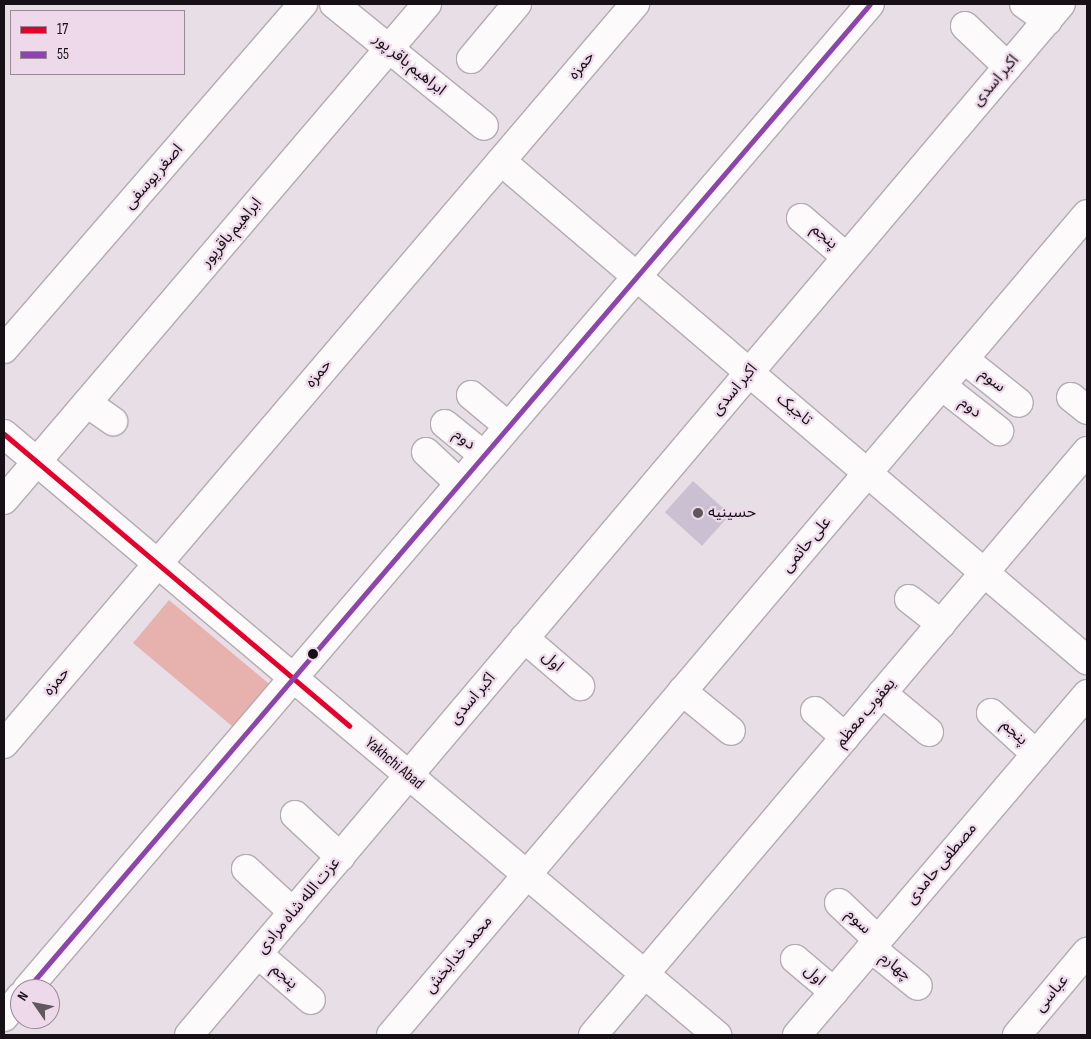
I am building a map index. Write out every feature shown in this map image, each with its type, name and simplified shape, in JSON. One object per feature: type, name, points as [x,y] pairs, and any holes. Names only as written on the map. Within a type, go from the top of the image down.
[{"type":"street","name":"اصغر یوسفی","points":[[4,349],[303,4]]},
{"type":"street","name":"ابراهیم باقر پور","points":[[334,4],[484,126]]},
{"type":"street","name":"ابراهیم باقرپور","points":[[4,500],[427,4]]},
{"type":"street","points":[[471,60],[517,4]]},
{"type":"street","name":"حمزه","points":[[4,744],[635,4]]},
{"type":"street","points":[[36,979],[870,4]]},
{"type":"street","points":[[1024,4],[1054,12]]},
{"type":"street","name":"اکبر اسدی","points":[[408,776],[1054,12]]},
{"type":"street","points":[[965,26],[1008,67]]},
{"type":"street","name":"تاجیک","points":[[501,161],[1087,660]]},
{"type":"street","name":"علی حاتمی","points":[[526,875],[1087,214]]},
{"type":"street","name":"پنجم","points":[[801,218],[846,257]]},
{"type":"street","name":"سوم","points":[[964,360],[1019,403]]},
{"type":"street","name":"دوم","points":[[942,386],[999,431]]},
{"type":"street","points":[[471,395],[508,426]]},
{"type":"street","points":[[87,403],[113,421]]},
{"type":"street","name":"دوم","points":[[446,424],[483,455]]},
{"type":"street","name":"Yakhchi Abad","points":[[4,434],[717,1035]]},
{"type":"street","points":[[426,452],[459,483]]},
{"type":"street","name":"یعقوب معظم","points":[[592,1035],[1087,452]]},
{"type":"street","points":[[910,599],[941,624]]},
{"type":"street","name":"اول","points":[[524,638],[580,686]]},
{"type":"street","points":[[682,691],[731,731]]},
{"type":"street","points":[[882,693],[929,732]]},
{"type":"street","name":"مصطفی حامدی","points":[[811,1031],[834,992],[1087,694]]},
{"type":"street","points":[[816,711],[845,737]]},
{"type":"street","name":"پنجم","points":[[991,713],[1036,754]]},
{"type":"street","name":"عزت الله شاه مرادی","points":[[189,1035],[408,776]]},
{"type":"street","points":[[295,815],[340,857]]},
{"type":"street","points":[[246,869],[293,912]]},
{"type":"street","name":"محمد خدابخش","points":[[391,1035],[526,875]]},
{"type":"street","name":"سوم","points":[[838,903],[875,944]]},
{"type":"street","name":"چهارم","points":[[875,944],[918,986]]},
{"type":"street","name":"عباسی","points":[[1017,1035],[1087,952]]},
{"type":"street","name":"پنجم","points":[[258,954],[311,1000]]},
{"type":"street","name":"اول","points":[[795,959],[834,992]]},
{"type":"shaded area","points":[[169,600],[269,684],[233,726],[133,643]]},
{"type":"building","name":"حسینیه","points":[[693,481],[730,514],[702,546],[665,512]]},
{"type":"transit line","name":"55","points":[[36,979],[870,4]]},
{"type":"transit line","name":"17","points":[[4,434],[349,726]]},
{"type":"place","name":"حسینیه","points":[[698,513]]}]
